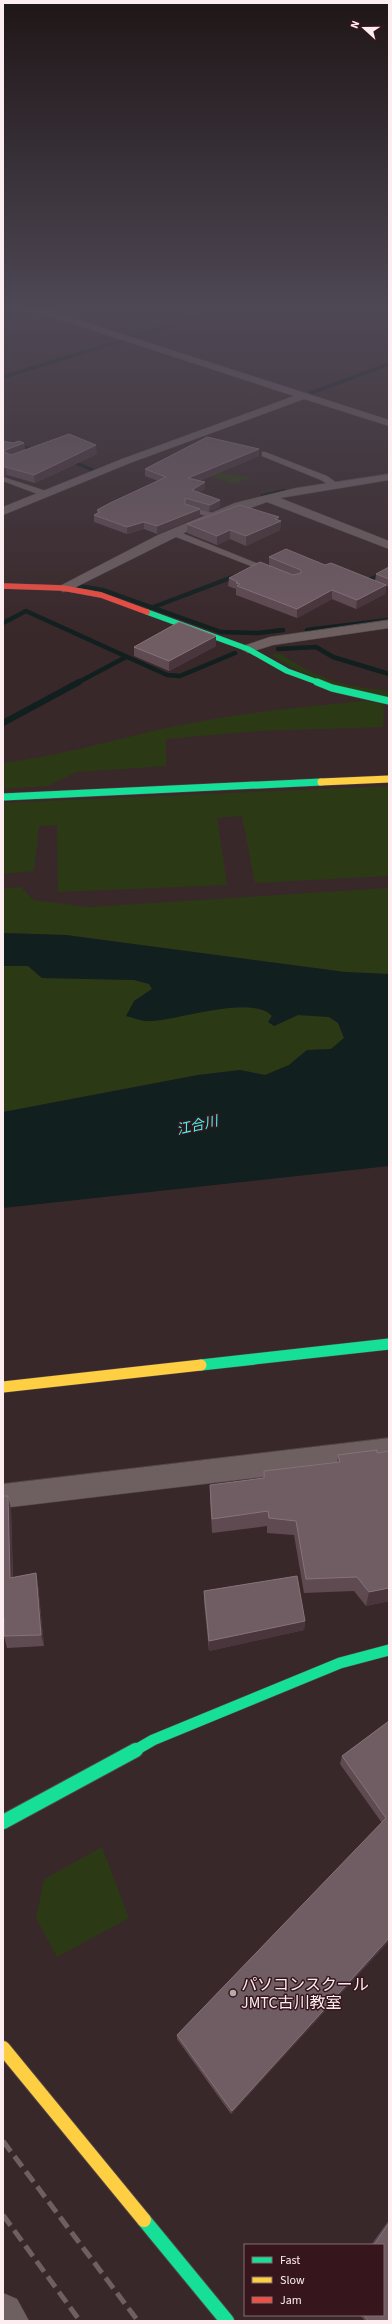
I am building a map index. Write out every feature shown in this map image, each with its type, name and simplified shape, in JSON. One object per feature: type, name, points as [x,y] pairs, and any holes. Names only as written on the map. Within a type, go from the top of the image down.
[{"type":"street","points":[[3,511],[126,461],[250,415]]},
{"type":"street","points":[[365,415],[389,423]]},
{"type":"street","points":[[63,588],[174,533],[213,516],[268,498],[389,477]]},
{"type":"street","points":[[268,498],[389,545]]},
{"type":"street","points":[[3,586],[63,588],[101,594],[248,649],[287,671],[332,688],[389,701]]},
{"type":"street","points":[[248,649],[270,641],[389,624]]},
{"type":"street","points":[[3,797],[389,779]]},
{"type":"street","points":[[3,1387],[389,1344]]},
{"type":"street","points":[[3,1496],[389,1450]]},
{"type":"street","points":[[3,1822],[153,1740],[340,1663],[389,1650]]},
{"type":"street","points":[[3,2048],[228,2321]]},
{"type":"street","points":[[3,2313],[9,2321]]},
{"type":"lane","points":[[265,454],[324,478],[336,486]]},
{"type":"lane","points":[[3,479],[46,494]]},
{"type":"lane","points":[[189,508],[213,516]]},
{"type":"lane","points":[[174,533],[282,575]]},
{"type":"green space","points":[[188,463],[223,473],[252,478],[234,484],[179,465]]},
{"type":"green space","points":[[279,653],[321,676],[349,685],[389,691],[389,697],[332,684],[299,671],[271,655]]},
{"type":"green space","points":[[364,701],[384,704],[383,727],[257,731],[166,739],[166,766],[76,772],[48,786],[3,789],[3,763],[48,756],[159,730],[226,717]]},
{"type":"green space","points":[[389,786],[389,876],[255,883],[242,816],[217,818],[227,885],[58,892],[57,825],[39,826],[34,871],[3,874],[3,803]]},
{"type":"green space","points":[[21,887],[33,900],[89,907],[389,888],[389,974],[345,972],[66,935],[3,933],[3,888]]},
{"type":"green space","points":[[3,966],[28,966],[42,978],[134,980],[149,984],[152,989],[134,1001],[229,1008],[247,1007],[265,1011],[272,1016],[271,1020],[274,1026],[298,1015],[329,1017],[338,1023],[344,1038],[331,1049],[307,1050],[289,1065],[265,1075],[240,1070],[198,1075],[3,1112]]},
{"type":"green space","points":[[102,1847],[129,1918],[57,1957],[36,1918],[44,1879]]},
{"type":"water","name":"江合川","points":[[3,933],[66,935],[345,972],[389,974],[389,1166],[3,1208],[3,1112],[198,1075],[240,1070],[265,1075],[289,1065],[307,1050],[331,1049],[344,1038],[338,1023],[329,1017],[298,1015],[274,1026],[268,1022],[272,1016],[263,1010],[249,1008],[214,1010],[150,1021],[126,1016],[134,1001],[152,989],[149,984],[134,980],[42,978],[28,966],[3,966]]},
{"type":"building","points":[[69,434],[96,445],[34,475],[3,467],[3,451],[11,455]]},
{"type":"building","points":[[207,437],[259,449],[188,478],[205,482],[192,490],[220,500],[210,505],[185,498],[185,504],[200,509],[157,526],[144,522],[127,527],[94,515],[100,512],[97,510],[110,503],[166,477],[145,469]]},
{"type":"building","points":[[3,441],[13,443],[19,441],[24,443],[3,451]]},
{"type":"building","points":[[240,505],[279,517],[275,519],[281,521],[246,536],[230,530],[217,536],[187,524]]},
{"type":"building","points":[[286,549],[325,565],[331,563],[386,585],[357,600],[332,590],[297,609],[237,586],[240,584],[229,578],[260,562],[293,575],[301,573],[301,570],[269,557]]},
{"type":"building","points":[[389,567],[389,579],[376,574]]},
{"type":"building","points":[[179,622],[216,636],[169,661],[134,647]]},
{"type":"building","points":[[377,1450],[377,1453],[389,1451],[389,1588],[369,1592],[357,1577],[306,1579],[296,1521],[269,1518],[268,1511],[212,1519],[210,1485],[264,1478],[264,1471],[340,1462],[338,1455]]},
{"type":"building","points":[[3,1496],[8,1496],[10,1578],[36,1573],[41,1635],[4,1636]]},
{"type":"building","points":[[297,1576],[305,1621],[209,1641],[204,1591]]},
{"type":"building","points":[[389,1721],[389,1938],[232,2111],[177,2035],[386,1818],[342,1756]]},
{"type":"building","points":[[389,2223],[389,2321],[368,2321],[365,2316],[384,2316],[384,2244],[375,2244]]},
{"type":"waterway","points":[[3,443],[39,451]]},
{"type":"waterway","points":[[66,459],[93,470]]},
{"type":"waterway","points":[[263,496],[285,491]]},
{"type":"waterway","points":[[361,581],[365,582],[389,571]]},
{"type":"waterway","points":[[152,608],[238,575]]},
{"type":"waterway","points":[[78,586],[103,590],[152,608]]},
{"type":"waterway","points":[[152,608],[221,632],[258,633],[283,630]]},
{"type":"waterway","points":[[3,623],[26,611],[167,675],[180,676],[235,653]]},
{"type":"waterway","points":[[307,630],[389,620]]},
{"type":"waterway","points":[[278,649],[316,647],[333,657],[389,674]]},
{"type":"waterway","points":[[77,683],[126,657]]},
{"type":"waterway","points":[[3,723],[79,682]]},
{"type":"railway","points":[[3,2141],[138,2321]]},
{"type":"railway","points":[[3,2215],[80,2321]]},
{"type":"traffic: fast","points":[[147,612],[248,649],[287,671],[332,688],[389,701]]},
{"type":"traffic: fast","points":[[3,797],[321,782]]},
{"type":"traffic: fast","points":[[201,1365],[389,1344]]},
{"type":"traffic: fast","points":[[3,1822],[153,1740],[340,1663],[389,1650]]},
{"type":"traffic: fast","points":[[144,2220],[227,2321]]},
{"type":"traffic: slow","points":[[321,782],[389,779]]},
{"type":"traffic: slow","points":[[3,1387],[201,1365]]},
{"type":"traffic: slow","points":[[3,2048],[144,2220]]},
{"type":"traffic: jam","points":[[3,586],[63,588],[101,595],[147,612]]},
{"type":"place","name":"パソコンスクール JMTC古川教室","points":[[233,1993]]}]
